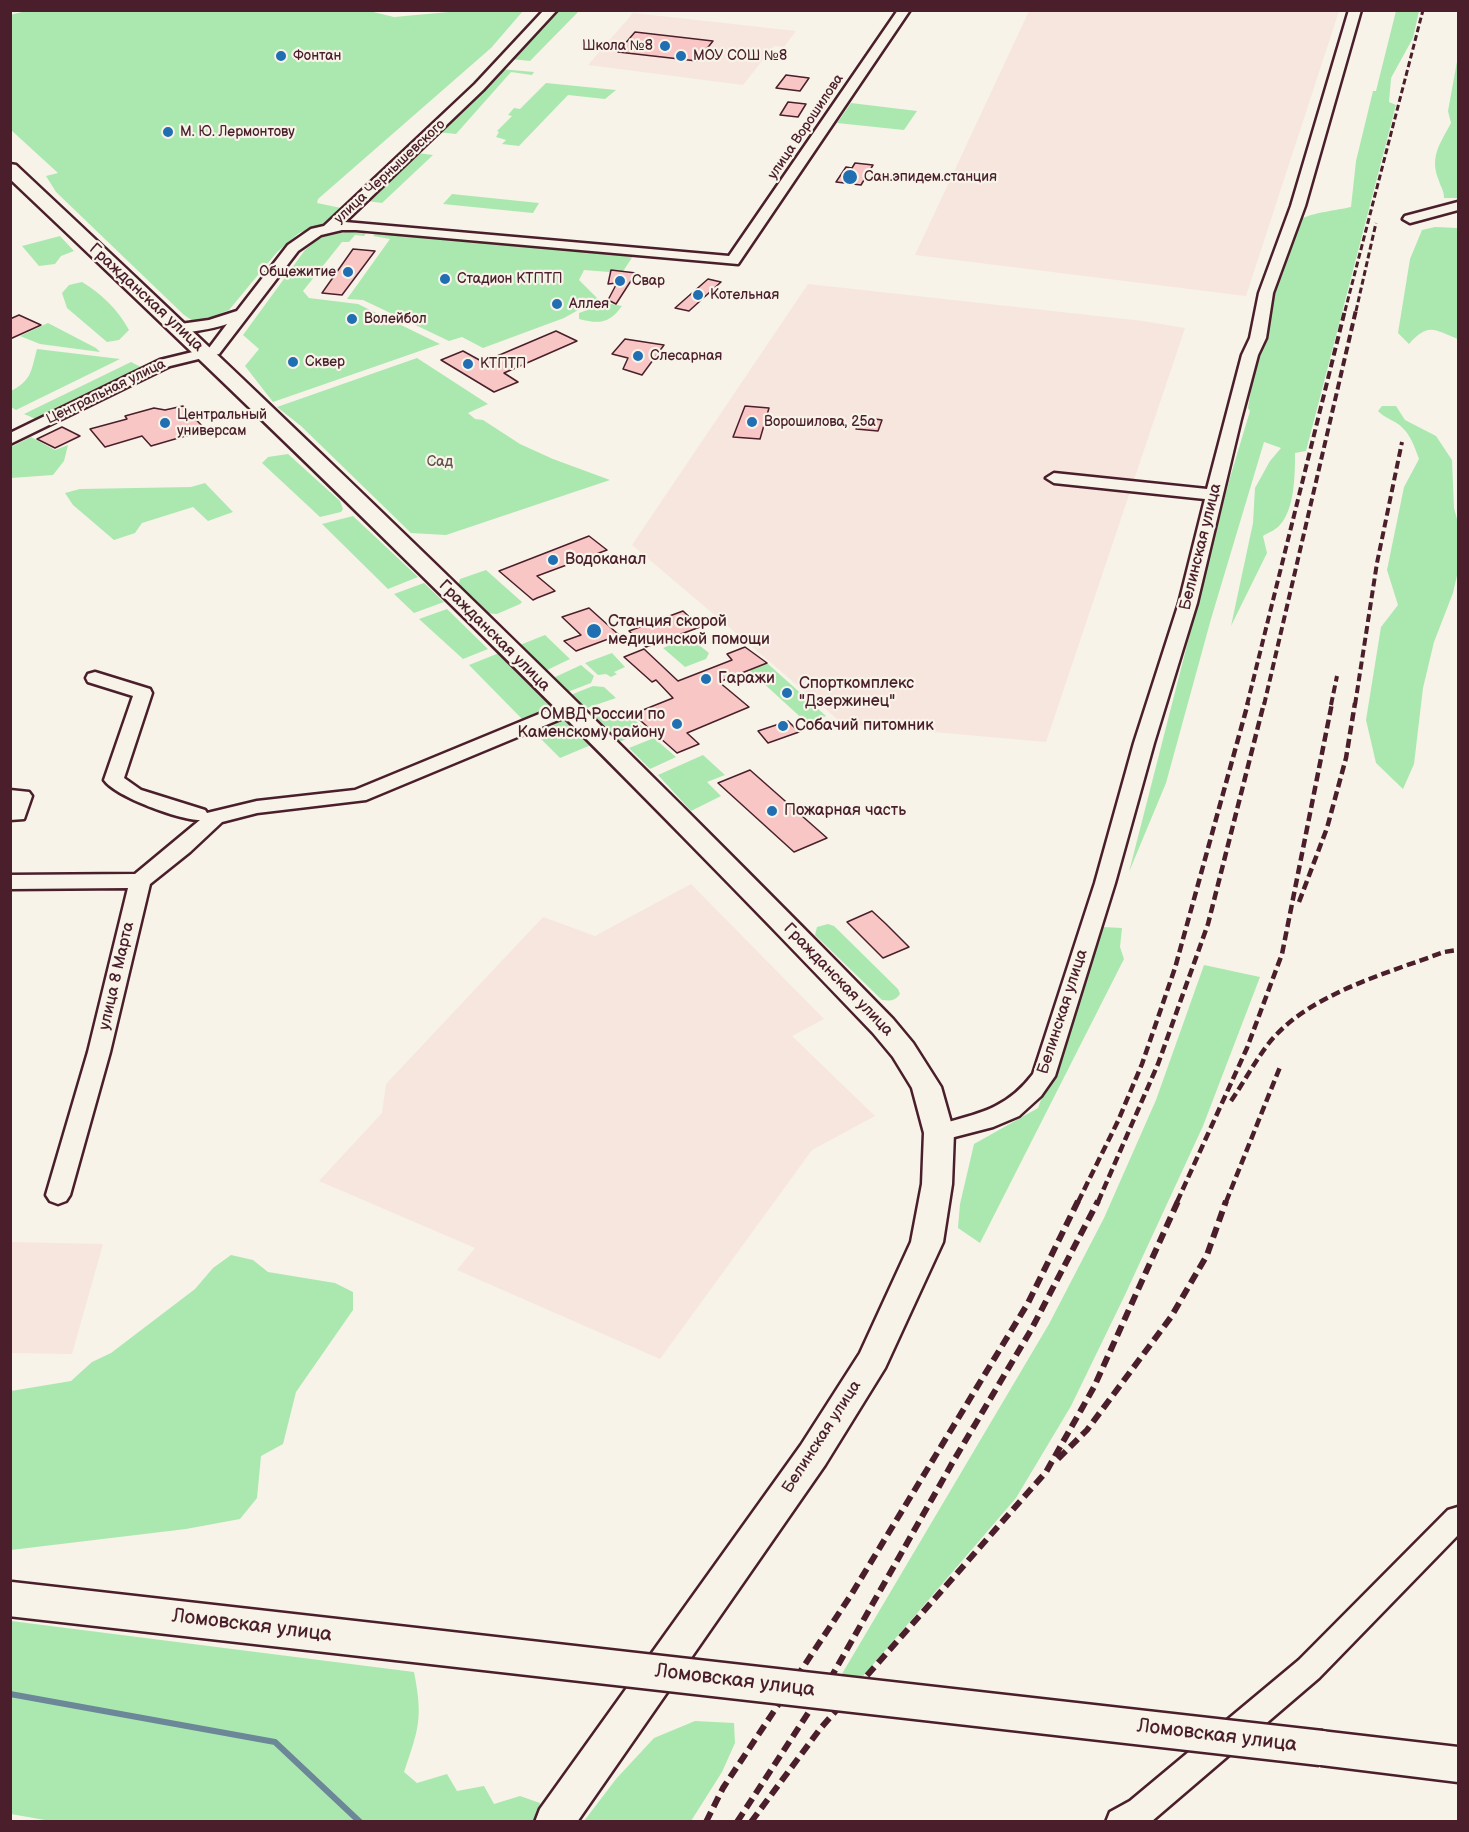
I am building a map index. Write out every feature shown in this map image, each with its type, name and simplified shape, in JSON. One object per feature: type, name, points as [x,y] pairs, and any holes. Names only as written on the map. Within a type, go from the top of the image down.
[{"type":"main road","name":"Гражданская улица","points":[[10,169],[197,343],[747,885],[883,1026],[903,1050],[926,1087],[939,1133]]},
{"type":"main road","name":"Белинская улица","points":[[554,1821],[813,1455],[873,1359],[927,1242],[937,1185],[939,1133]]},
{"type":"main road","name":"Ломовская улица","points":[[10,1599],[1458,1765]]},
{"type":"street","name":"улица Чернышевского","points":[[165,363],[243,314],[293,248],[307,237],[330,228],[478,87],[551,10]]},
{"type":"street","name":"улица Ворошилова","points":[[330,228],[356,226],[733,261],[904,10]]},
{"type":"street","name":"Белинская улица","points":[[939,1133],[992,1120],[1018,1107],[1044,1076],[1105,884],[1144,743],[1188,603],[1244,377],[1258,338],[1266,293],[1299,206],[1355,10]]},
{"type":"street","points":[[1410,219],[1458,207]]},
{"type":"street","name":"Центральная улица","points":[[10,440],[165,363],[197,343],[219,323],[243,314]]},
{"type":"street","points":[[1054,478],[1215,495]]},
{"type":"street","points":[[95,678],[143,693],[114,780],[134,794],[198,814]]},
{"type":"street","points":[[10,882],[140,881],[183,847],[215,817],[257,807],[359,796],[568,709]]},
{"type":"street","points":[[10,796],[22,796],[17,815]]},
{"type":"street","name":"улица 8 Марта","points":[[58,1195],[99,1052],[140,881]]},
{"type":"street","points":[[1120,1821],[1141,1811],[1309,1669],[1458,1518]]},
{"type":"shaded area","points":[[1029,11],[1339,11],[1246,296],[915,255]]},
{"type":"shaded area","name":"МОУ СОШ №8","points":[[633,13],[796,31],[784,47],[774,46],[743,85],[588,65]]},
{"type":"shaded area","points":[[808,284],[1143,321],[1185,328],[1046,742],[843,724],[632,545]]},
{"type":"shaded area","points":[[691,884],[824,1019],[792,1036],[875,1116],[812,1150],[660,1359],[457,1270],[475,1248],[319,1181],[382,1113],[386,1084],[543,917],[595,936]]},
{"type":"shaded area","points":[[11,1242],[103,1244],[72,1354],[11,1353]]},
{"type":"green space","points":[[30,10],[365,10],[394,17],[471,10],[523,11],[491,48],[318,199],[317,203],[341,208],[324,224],[299,233],[277,252],[229,310],[203,321],[193,321],[184,315],[56,192],[46,176],[58,173],[11,130],[10,15]]},
{"type":"green space","points":[[557,11],[579,11],[530,61],[511,59]]},
{"type":"green space","points":[[1396,11],[1419,11],[1413,38],[1391,78],[1389,102],[1396,105],[1306,451],[1295,453],[1293,491],[1288,511],[1279,526],[1263,536],[1267,553],[1231,626],[1253,523],[1255,488],[1270,461],[1281,448],[1264,442],[1211,619],[1166,783],[1129,872],[1229,481],[1250,411],[1248,408],[1257,354],[1262,351],[1282,260],[1294,227],[1301,219],[1318,213],[1351,207],[1356,161]]},
{"type":"green space","points":[[1458,56],[1458,198],[1444,198],[1435,165],[1437,151],[1451,123],[1448,111]]},
{"type":"green space","points":[[500,69],[534,72],[532,75],[511,72],[456,134],[437,132]]},
{"type":"green space","points":[[546,83],[616,90],[605,99],[568,95],[519,146],[502,144],[506,140],[496,137],[499,132],[497,131],[512,116],[508,115],[514,108],[520,109]]},
{"type":"green space","points":[[851,103],[917,111],[904,130],[837,123]]},
{"type":"green space","points":[[417,153],[433,155],[382,203],[367,201]]},
{"type":"green space","points":[[452,194],[539,203],[533,213],[443,204]]},
{"type":"green space","points":[[1435,227],[1458,228],[1458,339],[1437,331],[1427,330],[1409,344],[1398,333],[1410,259],[1422,230]]},
{"type":"green space","points":[[357,229],[369,229],[364,236],[355,235],[349,242],[342,242],[303,291],[309,298],[358,304],[440,344],[273,402],[245,366],[259,349],[243,335],[305,250],[319,238]]},
{"type":"green space","points":[[378,230],[633,256],[622,273],[584,270],[579,280],[598,299],[564,318],[483,348],[462,337],[449,341],[363,300],[347,299],[390,239],[373,236]]},
{"type":"green space","points":[[60,236],[74,251],[61,256],[55,264],[39,266],[22,246]]},
{"type":"green space","points":[[82,282],[109,303],[125,323],[129,330],[119,340],[107,342],[67,308],[62,293],[69,285]]},
{"type":"green space","points":[[606,303],[622,306],[613,316],[603,321],[592,322],[579,319],[579,313]]},
{"type":"green space","points":[[48,323],[100,352],[40,344],[20,336]]},
{"type":"green space","points":[[37,349],[120,359],[16,410],[11,407],[11,391],[27,379]]},
{"type":"green space","name":"Сад","points":[[417,358],[488,404],[468,413],[475,419],[483,420],[520,444],[553,459],[610,480],[446,535],[411,533],[301,426],[277,407]]},
{"type":"green space","points":[[131,362],[141,367],[36,419],[24,414]]},
{"type":"green space","points":[[1382,406],[1396,406],[1405,420],[1436,436],[1452,460],[1454,508],[1458,523],[1458,571],[1453,593],[1434,642],[1423,688],[1414,764],[1403,789],[1376,763],[1366,720],[1381,627],[1398,605],[1387,570],[1404,487],[1419,459],[1404,429],[1378,411]]},
{"type":"green space","points":[[31,437],[55,450],[68,445],[64,461],[53,475],[11,478],[11,447]]},
{"type":"green space","points":[[288,454],[340,501],[343,509],[341,512],[320,517],[262,463],[268,457]]},
{"type":"green space","points":[[205,483],[233,512],[208,521],[193,507],[142,523],[135,533],[114,540],[73,505],[65,493],[80,489],[191,487]]},
{"type":"green space","points":[[353,516],[418,577],[388,589],[322,524]]},
{"type":"green space","points":[[486,570],[522,602],[497,614],[485,613],[458,587],[460,579]]},
{"type":"green space","points":[[424,583],[444,602],[414,613],[394,594]]},
{"type":"green space","points":[[447,609],[488,649],[463,659],[419,619]]},
{"type":"green space","points":[[545,635],[570,659],[541,673],[515,647]]},
{"type":"green space","points":[[689,637],[709,653],[706,659],[685,667],[663,648]]},
{"type":"green space","points":[[499,653],[553,709],[524,721],[469,665]]},
{"type":"green space","points":[[612,653],[625,667],[614,672],[617,674],[611,677],[606,674],[598,675],[585,663]]},
{"type":"green space","name":"Спорткомплекс \"Дзержинец\"","points":[[767,663],[826,716],[808,724],[749,670]]},
{"type":"green space","points":[[581,665],[594,676],[591,683],[565,693],[551,679]]},
{"type":"green space","points":[[593,686],[604,687],[616,698],[581,710],[568,696]]},
{"type":"green space","points":[[609,710],[617,717],[627,713],[647,731],[619,742],[592,716]]},
{"type":"green space","points":[[560,716],[591,745],[560,758],[531,729]]},
{"type":"green space","points":[[654,738],[676,757],[650,769],[629,748]]},
{"type":"green space","points":[[703,755],[725,775],[707,782],[721,796],[691,811],[658,775]]},
{"type":"green space","points":[[828,924],[834,926],[898,989],[900,994],[896,998],[882,1000],[815,935],[817,927]]},
{"type":"green space","points":[[1103,927],[1122,928],[1120,947],[1124,959],[980,1243],[958,1228],[960,1204],[974,1144],[1038,1108]]},
{"type":"green space","points":[[1204,965],[1260,977],[1203,1126],[1071,1406],[1016,1498],[858,1682],[836,1684],[1049,1324],[1104,1218],[1156,1100]]},
{"type":"green space","points":[[231,1255],[253,1260],[268,1272],[335,1283],[353,1292],[353,1310],[296,1392],[283,1444],[261,1456],[257,1498],[240,1519],[186,1529],[11,1550],[11,1391],[71,1381],[92,1362],[111,1353],[195,1289],[213,1268]]},
{"type":"green space","points":[[11,1621],[414,1672],[419,1712],[418,1723],[404,1772],[417,1783],[447,1774],[457,1791],[484,1786],[494,1804],[520,1796],[540,1803],[538,1822],[56,1822],[11,1814]]},
{"type":"green space","points":[[695,1721],[734,1723],[735,1743],[722,1772],[691,1821],[584,1821],[616,1779],[654,1738]]},
{"type":"building","name":"Школа №8","points":[[635,32],[713,41],[697,61],[618,52]]},
{"type":"building","points":[[786,75],[809,78],[800,91],[776,88]]},
{"type":"building","points":[[788,102],[806,104],[798,117],[780,115]]},
{"type":"building","name":"Сан.эпидем.станция","points":[[855,163],[873,165],[861,185],[836,182],[846,167],[852,168]]},
{"type":"building","name":"Общежитие","points":[[353,249],[375,251],[342,295],[322,293]]},
{"type":"building","name":"Свар","points":[[611,270],[636,273],[616,304],[608,300],[617,283],[608,284]]},
{"type":"building","name":"Котельная","points":[[708,279],[721,282],[689,311],[675,308]]},
{"type":"building","points":[[19,315],[41,325],[10,339],[10,319]]},
{"type":"building","name":"КТПТП","points":[[556,331],[577,341],[504,373],[518,382],[494,392],[441,360],[463,351],[483,362]]},
{"type":"building","name":"Слесарная","points":[[625,339],[664,345],[642,375],[623,369],[628,358],[612,354]]},
{"type":"building","name":"Центральный универсам","points":[[183,406],[206,430],[151,446],[142,436],[105,447],[90,429],[127,419],[125,416],[154,408],[165,410]]},
{"type":"building","name":"Ворошилова, 25а","points":[[745,406],[769,408],[760,439],[733,437]]},
{"type":"building","points":[[862,417],[882,420],[878,431],[856,429]]},
{"type":"building","points":[[62,427],[80,436],[55,448],[37,439]]},
{"type":"building","name":"Водоканал","points":[[589,536],[607,550],[537,576],[555,591],[533,600],[499,571]]},
{"type":"building","name":"Станция скорой медицинской помощи","points":[[589,608],[619,635],[576,651],[564,641],[581,635],[562,617]]},
{"type":"building","points":[[683,611],[700,627],[646,647],[629,631]]},
{"type":"building","points":[[745,647],[767,663],[719,682],[749,707],[687,733],[699,744],[677,753],[633,714],[673,698],[656,680],[652,682],[624,657],[644,649],[678,681],[732,660],[727,654]]},
{"type":"building","name":"Собачий питомник","points":[[788,721],[799,732],[768,743],[758,731]]},
{"type":"building","name":"Пожарная часть","points":[[750,770],[827,838],[794,852],[718,783]]},
{"type":"building","points":[[872,911],[909,947],[883,958],[847,922]]},
{"type":"waterway","points":[[10,1694],[275,1742],[360,1822]]},
{"type":"railway","points":[[1345,311],[1423,10]]},
{"type":"railway","points":[[1356,311],[1376,223]]},
{"type":"railway","points":[[1247,705],[1345,310]]},
{"type":"railway","points":[[1264,705],[1356,310]]},
{"type":"railway","points":[[1355,705],[1377,563],[1402,442]]},
{"type":"railway","points":[[1331,705],[1337,676]]},
{"type":"railway","points":[[1078,1202],[1118,1121],[1142,1064],[1175,968],[1248,703]]},
{"type":"railway","points":[[1098,1202],[1158,1064],[1208,924],[1264,703]]},
{"type":"railway","points":[[1177,1202],[1247,1048],[1282,954],[1332,703]]},
{"type":"railway","points":[[1299,902],[1327,828],[1346,758],[1355,703]]},
{"type":"railway","points":[[1231,1101],[1269,1043],[1285,1026],[1305,1011],[1327,998],[1374,977],[1444,952],[1458,950]]},
{"type":"railway","points":[[1226,1202],[1280,1067]]},
{"type":"railway","points":[[706,1822],[723,1788],[851,1595],[1028,1303],[1078,1201]]},
{"type":"railway","points":[[737,1822],[829,1681],[954,1460],[1031,1330],[1098,1201]]},
{"type":"railway","points":[[751,1822],[820,1729],[1046,1472],[1094,1387],[1178,1201]]},
{"type":"railway","points":[[1058,1459],[1087,1430],[1171,1317],[1207,1255],[1226,1201]]},
{"type":"place","name":"Школа №8","points":[[665,46]]},
{"type":"place","name":"Фонтан","points":[[281,56]]},
{"type":"place","name":"МОУ СОШ №8","points":[[681,56]]},
{"type":"place","name":"М. Ю. Лермонтову","points":[[168,132]]},
{"type":"place","name":"Сан.эпидем.станция","points":[[850,177]]},
{"type":"place","name":"Общежитие","points":[[348,272]]},
{"type":"place","name":"Стадион КТПТП","points":[[445,279]]},
{"type":"place","name":"Свар","points":[[620,281]]},
{"type":"place","name":"Котельная","points":[[698,295]]},
{"type":"place","name":"Аллея","points":[[557,304]]},
{"type":"place","name":"Волейбол","points":[[352,319]]},
{"type":"place","name":"Слесарная","points":[[638,356]]},
{"type":"place","name":"Сквер","points":[[293,362]]},
{"type":"place","name":"КТПТП","points":[[468,364]]},
{"type":"place","name":"Ворошилова, 25а","points":[[752,422]]},
{"type":"place","name":"Центральный универсам","points":[[165,423]]},
{"type":"place","name":"Водоканал","points":[[553,560]]},
{"type":"place","name":"Станция скорой медицинской помощи","points":[[594,631]]},
{"type":"place","name":"Гаражи","points":[[706,679]]},
{"type":"place","name":"Спорткомплекс \"Дзержинец\"","points":[[787,693]]},
{"type":"place","name":"ОМВД России по Каменскому району","points":[[677,724]]},
{"type":"place","name":"Собачий питомник","points":[[783,726]]},
{"type":"place","name":"Пожарная часть","points":[[772,811]]}]
